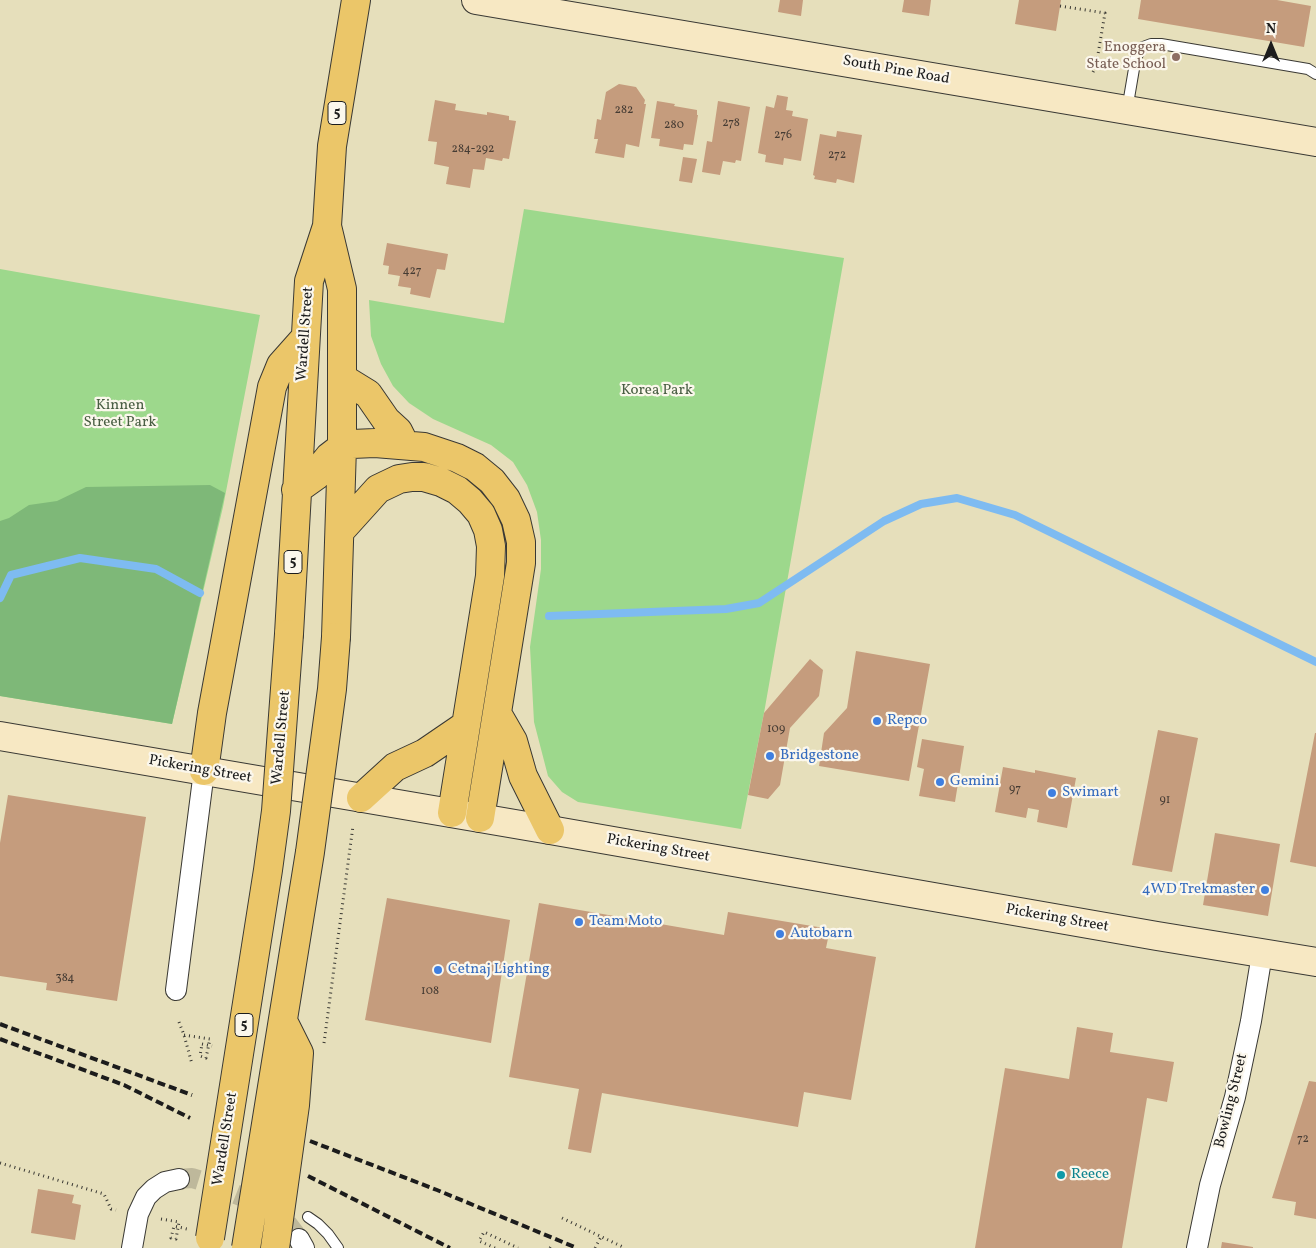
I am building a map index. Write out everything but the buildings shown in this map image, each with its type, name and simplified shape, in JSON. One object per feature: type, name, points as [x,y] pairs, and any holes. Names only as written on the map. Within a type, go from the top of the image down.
[{"type":"highway","name":"Wardell Street","points":[[202,1238],[268,870],[280,769],[308,281],[327,226],[332,146],[356,0]]},
{"type":"highway","name":"Wardell Street","points":[[246,1248],[310,852],[332,689],[340,530],[342,288],[327,226]]},
{"type":"highway","points":[[204,771],[212,713],[272,387],[281,365],[305,338]]},
{"type":"highway","points":[[342,378],[368,394],[386,420],[398,431],[405,445]]},
{"type":"highway","points":[[296,490],[317,475],[321,467],[342,447],[362,443],[405,445],[439,451],[475,467],[492,481],[501,493],[516,520],[522,542],[521,563],[480,818]]},
{"type":"highway","points":[[340,530],[378,489],[399,479],[412,477],[424,477],[441,482],[457,490],[481,514],[488,530],[491,561],[452,813]]},
{"type":"highway","points":[[498,715],[513,742],[523,776],[550,830]]},
{"type":"highway","points":[[361,798],[395,767],[426,753],[466,724]]},
{"type":"highway","points":[[283,1021],[299,1053],[295,1105],[293,1245]]},
{"type":"main road","name":"South Pine Road","points":[[476,0],[1316,142]]},
{"type":"main road","name":"Pickering Street","points":[[0,736],[1316,962]]},
{"type":"street","points":[[176,990],[204,771]]},
{"type":"street","name":"Bowling Street","points":[[1197,1248],[1210,1185],[1234,1097],[1251,1021],[1262,954]]},
{"type":"street","points":[[132,1248],[138,1214],[146,1197],[154,1189],[166,1182],[179,1179]]},
{"type":"lane","points":[[1127,110],[1136,57],[1140,51],[1151,44],[1161,44],[1308,69],[1316,74]]},
{"type":"lane","points":[[308,1217],[328,1234],[338,1248]]},
{"type":"path","points":[[1060,6],[1105,13],[1096,66],[1093,72]]},
{"type":"path","points":[[323,1049],[353,826]]},
{"type":"path","points":[[179,1022],[192,1064]]},
{"type":"path","points":[[184,1035],[210,1039],[206,1058],[200,1056],[202,1044],[212,1046]]},
{"type":"path","points":[[0,1163],[104,1194],[111,1209]]},
{"type":"path","points":[[562,1218],[625,1248]]},
{"type":"path","points":[[180,1222],[178,1231],[176,1239],[171,1238],[174,1226],[180,1228],[202,1238]]},
{"type":"path","points":[[495,1248],[479,1240],[484,1232],[518,1248]]},
{"type":"path","points":[[595,1248],[600,1237]]},
{"type":"green space","name":"Korea Park","points":[[524,209],[844,258],[764,713],[741,829],[578,802],[562,792],[548,776],[534,722],[530,647],[541,569],[541,540],[537,512],[527,485],[513,462],[491,445],[433,419],[409,403],[393,386],[381,364],[371,336],[369,300],[504,323]]},
{"type":"green space","name":"Kinnen Street Park","points":[[0,269],[260,315],[223,507],[172,724],[0,696]]},
{"type":"green space","points":[[210,485],[225,493],[172,724],[0,696],[0,521],[9,518],[29,505],[57,501],[86,487]]},
{"type":"waterway","points":[[549,616],[726,609],[759,603],[884,521],[921,504],[957,498],[1015,515],[1316,662]]},
{"type":"waterway","points":[[0,598],[11,575],[80,558],[156,569],[200,593]]},
{"type":"tunnel","points":[[179,1179],[192,1178],[205,1182],[271,1208],[286,1222],[299,1239]]},
{"type":"railway","points":[[0,1024],[192,1095]]},
{"type":"railway","points":[[0,1039],[124,1085],[190,1118]]},
{"type":"railway","points":[[310,1141],[437,1190],[577,1248]]},
{"type":"railway","points":[[308,1176],[450,1248]]},
{"type":"place","name":"Enoggera State School","points":[[1176,57]]},
{"type":"place","name":"Repco","points":[[877,721]]},
{"type":"place","name":"Bridgestone","points":[[770,756]]},
{"type":"place","name":"Gemini","points":[[940,782]]},
{"type":"place","name":"Swimart","points":[[1052,793]]},
{"type":"place","name":"4WD Trekmaster","points":[[1265,890]]},
{"type":"place","name":"Team Moto","points":[[579,922]]},
{"type":"place","name":"Autobarn","points":[[780,934]]},
{"type":"place","name":"Cetnaj Lighting","points":[[438,970]]},
{"type":"place","name":"Reece","points":[[1061,1175]]}]
